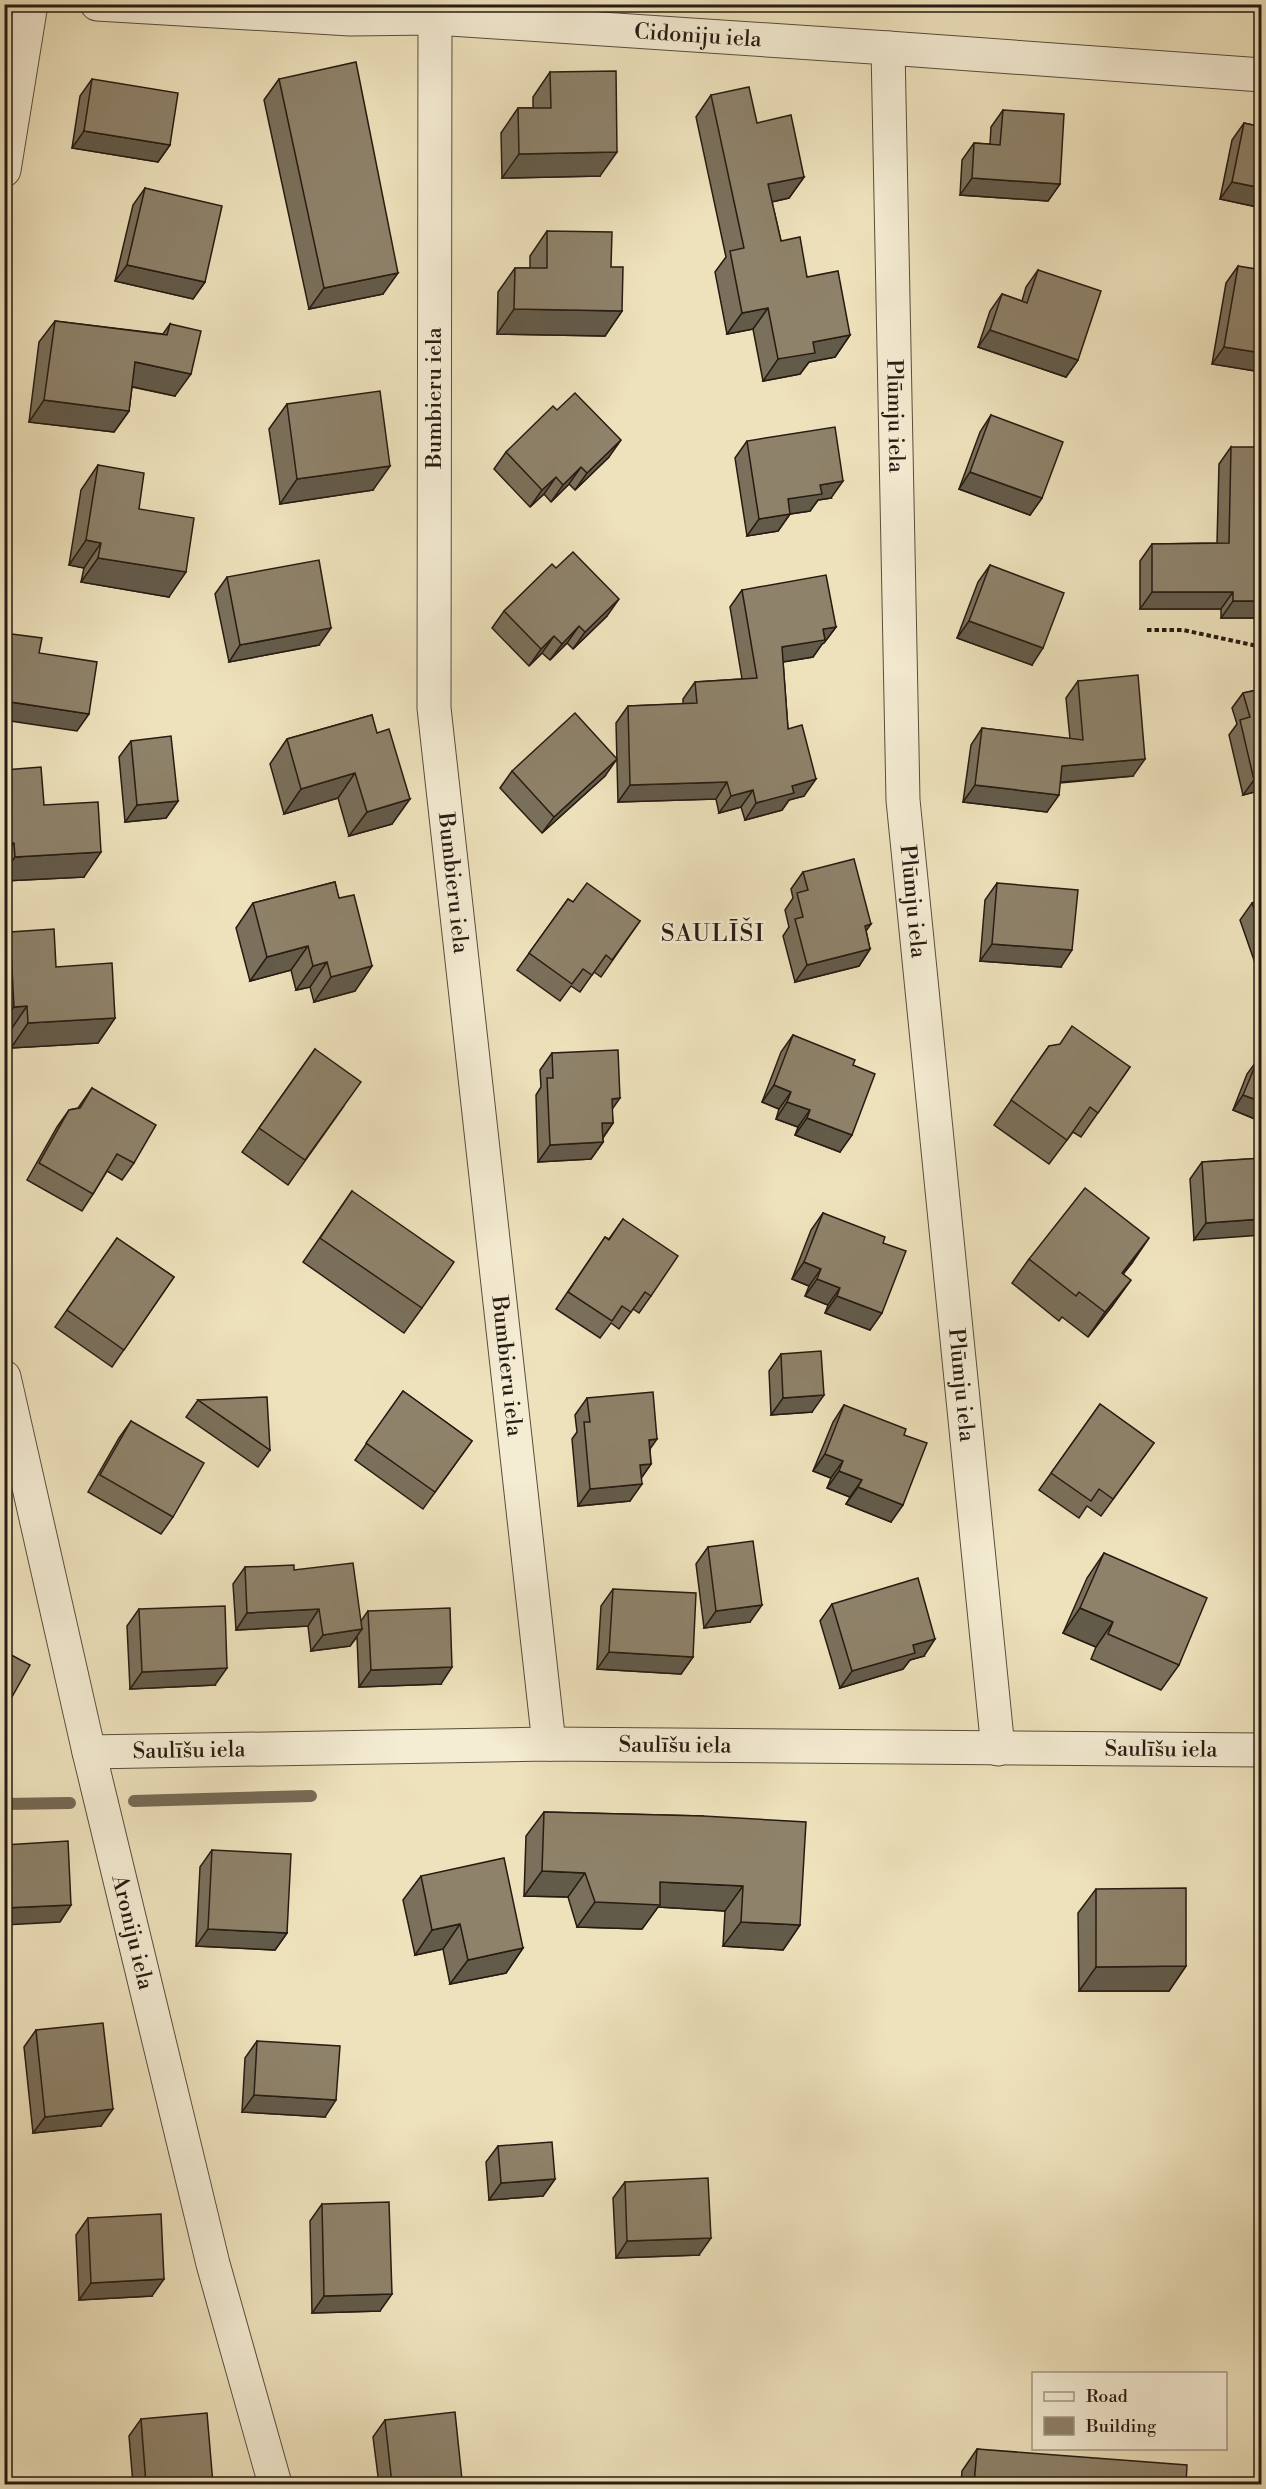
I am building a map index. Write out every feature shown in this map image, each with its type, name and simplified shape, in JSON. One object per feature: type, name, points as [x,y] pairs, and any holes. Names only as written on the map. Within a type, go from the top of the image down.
[{"type":"street","points":[[4,170],[31,4]]},
{"type":"street","name":"Cidoniju iela","points":[[96,4],[306,10],[1262,75]]},
{"type":"street","name":"Bumbieru iela","points":[[435,18],[434,708],[549,1744]]},
{"type":"street","name":"Plūmju iela","points":[[888,48],[903,800],[998,1749]]},
{"type":"street","name":"Aroniju iela","points":[[4,1377],[89,1752],[213,2264],[275,2484]]},
{"type":"street","name":"Saulīšu iela","points":[[89,1752],[549,1744],[1262,1750]]},
{"type":"path","points":[[1146,630],[1183,630],[1262,647]]},
{"type":"building","points":[[356,62],[398,273],[324,288],[279,79]]},
{"type":"building","points":[[616,71],[617,152],[519,154],[518,108],[551,108],[550,72]]},
{"type":"building","points":[[92,79],[178,93],[170,145],[84,131]]},
{"type":"building","points":[[749,87],[757,123],[791,115],[804,177],[768,184],[781,241],[800,237],[807,277],[838,271],[850,335],[813,342],[815,353],[778,359],[768,308],[742,313],[730,251],[744,248],[711,95]]},
{"type":"building","points":[[1003,110],[1064,114],[1060,184],[972,178],[974,143],[1000,145]]},
{"type":"building","points":[[1244,123],[1262,127],[1262,188],[1232,182]]},
{"type":"building","points":[[145,188],[222,206],[205,282],[127,265]]},
{"type":"building","points":[[547,231],[612,232],[611,267],[623,267],[622,311],[514,309],[515,268],[547,268]]},
{"type":"building","points":[[1238,266],[1262,270],[1262,353],[1224,347]]},
{"type":"building","points":[[1038,270],[1101,291],[1078,360],[990,330],[1002,294],[1027,303]]},
{"type":"building","points":[[55,321],[167,335],[170,324],[201,331],[191,374],[135,362],[129,411],[44,400]]},
{"type":"building","points":[[380,391],[390,466],[297,479],[287,404]]},
{"type":"building","points":[[575,393],[621,440],[587,473],[581,467],[563,485],[556,477],[542,490],[506,452],[553,406],[557,410]]},
{"type":"building","points":[[991,415],[1063,442],[1042,498],[970,472]]},
{"type":"building","points":[[835,427],[843,481],[820,485],[822,494],[788,499],[790,514],[759,519],[747,441]]},
{"type":"building","points":[[1231,447],[1262,447],[1262,601],[1233,601],[1233,592],[1152,592],[1152,544],[1229,543]]},
{"type":"building","points":[[98,465],[144,473],[139,509],[194,518],[186,572],[98,558],[101,543],[86,540]]},
{"type":"building","points":[[573,552],[619,599],[585,632],[579,626],[562,644],[554,636],[541,649],[504,611],[552,564],[556,568]]},
{"type":"building","points":[[319,560],[331,628],[240,645],[227,577]]},
{"type":"building","points":[[990,565],[1064,593],[1043,648],[969,621]]},
{"type":"building","points":[[826,575],[836,627],[823,629],[825,640],[782,647],[788,729],[802,725],[816,779],[792,786],[794,793],[756,803],[753,790],[731,796],[727,782],[630,785],[628,706],[697,703],[695,682],[757,678],[742,590]]},
{"type":"building","points":[[4,633],[42,638],[39,653],[97,662],[89,714],[4,701]]},
{"type":"building","points":[[1138,675],[1145,759],[1062,766],[1059,795],[975,785],[982,728],[1083,740],[1078,681]]},
{"type":"building","points":[[1262,689],[1262,778],[1254,780],[1240,720],[1250,717],[1243,693]]},
{"type":"building","points":[[575,713],[617,759],[554,817],[512,771]]},
{"type":"building","points":[[372,715],[377,733],[389,729],[410,799],[367,812],[355,773],[301,789],[287,739]]},
{"type":"building","points":[[171,736],[178,801],[137,805],[131,741]]},
{"type":"building","points":[[41,767],[44,805],[98,802],[101,852],[15,857],[14,843],[4,843],[4,770]]},
{"type":"building","points":[[854,859],[871,924],[865,926],[870,949],[807,965],[795,919],[803,917],[797,893],[808,890],[803,872]]},
{"type":"building","points":[[335,882],[339,898],[354,895],[372,966],[331,977],[327,962],[313,966],[308,946],[267,957],[253,903]]},
{"type":"building","points":[[587,883],[640,921],[612,960],[606,955],[592,975],[583,969],[572,984],[529,953],[568,899],[573,902]]},
{"type":"building","points":[[997,883],[1078,890],[1072,950],[992,944]]},
{"type":"building","points":[[1262,900],[1262,930],[1252,903]]},
{"type":"building","points":[[54,929],[56,967],[112,963],[115,1018],[28,1023],[27,1006],[14,1007],[10,932]]},
{"type":"building","points":[[1072,1026],[1130,1067],[1098,1113],[1090,1107],[1067,1140],[1011,1100],[1049,1046],[1060,1044]]},
{"type":"building","points":[[793,1035],[855,1060],[853,1065],[875,1074],[852,1135],[807,1118],[810,1110],[787,1102],[791,1092],[774,1085]]},
{"type":"building","points":[[315,1049],[361,1082],[305,1160],[259,1128]]},
{"type":"building","points":[[618,1050],[620,1098],[612,1099],[613,1123],[602,1123],[603,1142],[550,1145],[547,1078],[553,1078],[552,1053]]},
{"type":"building","points":[[1258,1059],[1262,1060],[1262,1102],[1243,1095]]},
{"type":"building","points":[[92,1088],[156,1125],[134,1163],[117,1154],[93,1194],[39,1163],[69,1110],[80,1108]]},
{"type":"building","points":[[1262,1158],[1262,1219],[1206,1223],[1202,1162]]},
{"type":"building","points":[[1085,1188],[1149,1238],[1122,1273],[1131,1280],[1105,1312],[1079,1292],[1076,1296],[1029,1259]]},
{"type":"building","points":[[352,1191],[454,1262],[422,1308],[320,1238]]},
{"type":"building","points":[[823,1213],[885,1237],[883,1243],[906,1251],[882,1313],[837,1296],[840,1288],[817,1279],[821,1269],[804,1262]]},
{"type":"building","points":[[623,1219],[678,1256],[651,1296],[645,1292],[631,1312],[622,1306],[612,1321],[568,1292],[605,1237],[609,1240]]},
{"type":"building","points":[[117,1238],[174,1277],[124,1350],[67,1310]]},
{"type":"building","points":[[821,1351],[824,1395],[783,1398],[781,1354]]},
{"type":"building","points":[[403,1391],[472,1441],[435,1492],[366,1443]]},
{"type":"building","points":[[653,1392],[657,1439],[649,1440],[651,1464],[640,1465],[642,1484],[590,1489],[584,1422],[590,1422],[587,1398]]},
{"type":"building","points":[[267,1397],[270,1450],[198,1400]]},
{"type":"building","points":[[1100,1404],[1154,1443],[1113,1499],[1099,1489],[1091,1501],[1051,1473]]},
{"type":"building","points":[[844,1405],[906,1429],[904,1435],[927,1443],[903,1505],[858,1487],[862,1480],[839,1471],[843,1461],[825,1454]]},
{"type":"building","points":[[131,1421],[204,1463],[173,1517],[100,1475]]},
{"type":"building","points":[[753,1541],[762,1605],[716,1611],[708,1547]]},
{"type":"building","points":[[1104,1553],[1207,1598],[1179,1665],[1108,1634],[1113,1622],[1080,1608]]},
{"type":"building","points":[[353,1563],[362,1629],[323,1635],[319,1609],[247,1613],[245,1567],[294,1565],[294,1570]]},
{"type":"building","points":[[918,1578],[935,1639],[913,1645],[915,1653],[852,1671],[832,1604]]},
{"type":"building","points":[[613,1589],[696,1593],[693,1657],[609,1652]]},
{"type":"building","points":[[225,1606],[227,1668],[142,1672],[139,1609]]},
{"type":"building","points":[[450,1608],[452,1667],[371,1670],[368,1611]]},
{"type":"building","points":[[4,1651],[30,1665],[4,1711]]},
{"type":"building","points":[[544,1812],[703,1816],[806,1822],[800,1925],[741,1922],[743,1886],[660,1882],[660,1905],[595,1902],[585,1873],[542,1871]]},
{"type":"building","points":[[68,1841],[71,1905],[4,1908],[4,1845]]},
{"type":"building","points":[[212,1850],[291,1854],[287,1933],[208,1929]]},
{"type":"building","points":[[504,1858],[523,1948],[468,1960],[460,1924],[432,1930],[421,1876]]},
{"type":"building","points":[[1186,1888],[1186,1966],[1096,1967],[1096,1889]]},
{"type":"building","points":[[103,2023],[113,2109],[45,2117],[36,2030]]},
{"type":"building","points":[[257,2041],[340,2046],[336,2100],[254,2095]]},
{"type":"building","points":[[552,2142],[555,2179],[501,2183],[498,2146]]},
{"type":"building","points":[[708,2178],[711,2238],[627,2241],[625,2182]]},
{"type":"building","points":[[389,2202],[392,2294],[324,2296],[322,2204]]},
{"type":"building","points":[[161,2214],[164,2279],[91,2283],[88,2218]]},
{"type":"building","points":[[455,2412],[462,2480],[392,2484],[385,2420]]},
{"type":"building","points":[[207,2413],[213,2484],[146,2484],[141,2419]]},
{"type":"building","points":[[977,2449],[1187,2465],[1186,2484],[974,2484]]},
{"type":"waterway","points":[[134,1801],[311,1796]]},
{"type":"waterway","points":[[4,1804],[70,1803]]},
{"type":"district","name":"SAULĪŠI","points":[[713,934]]}]
